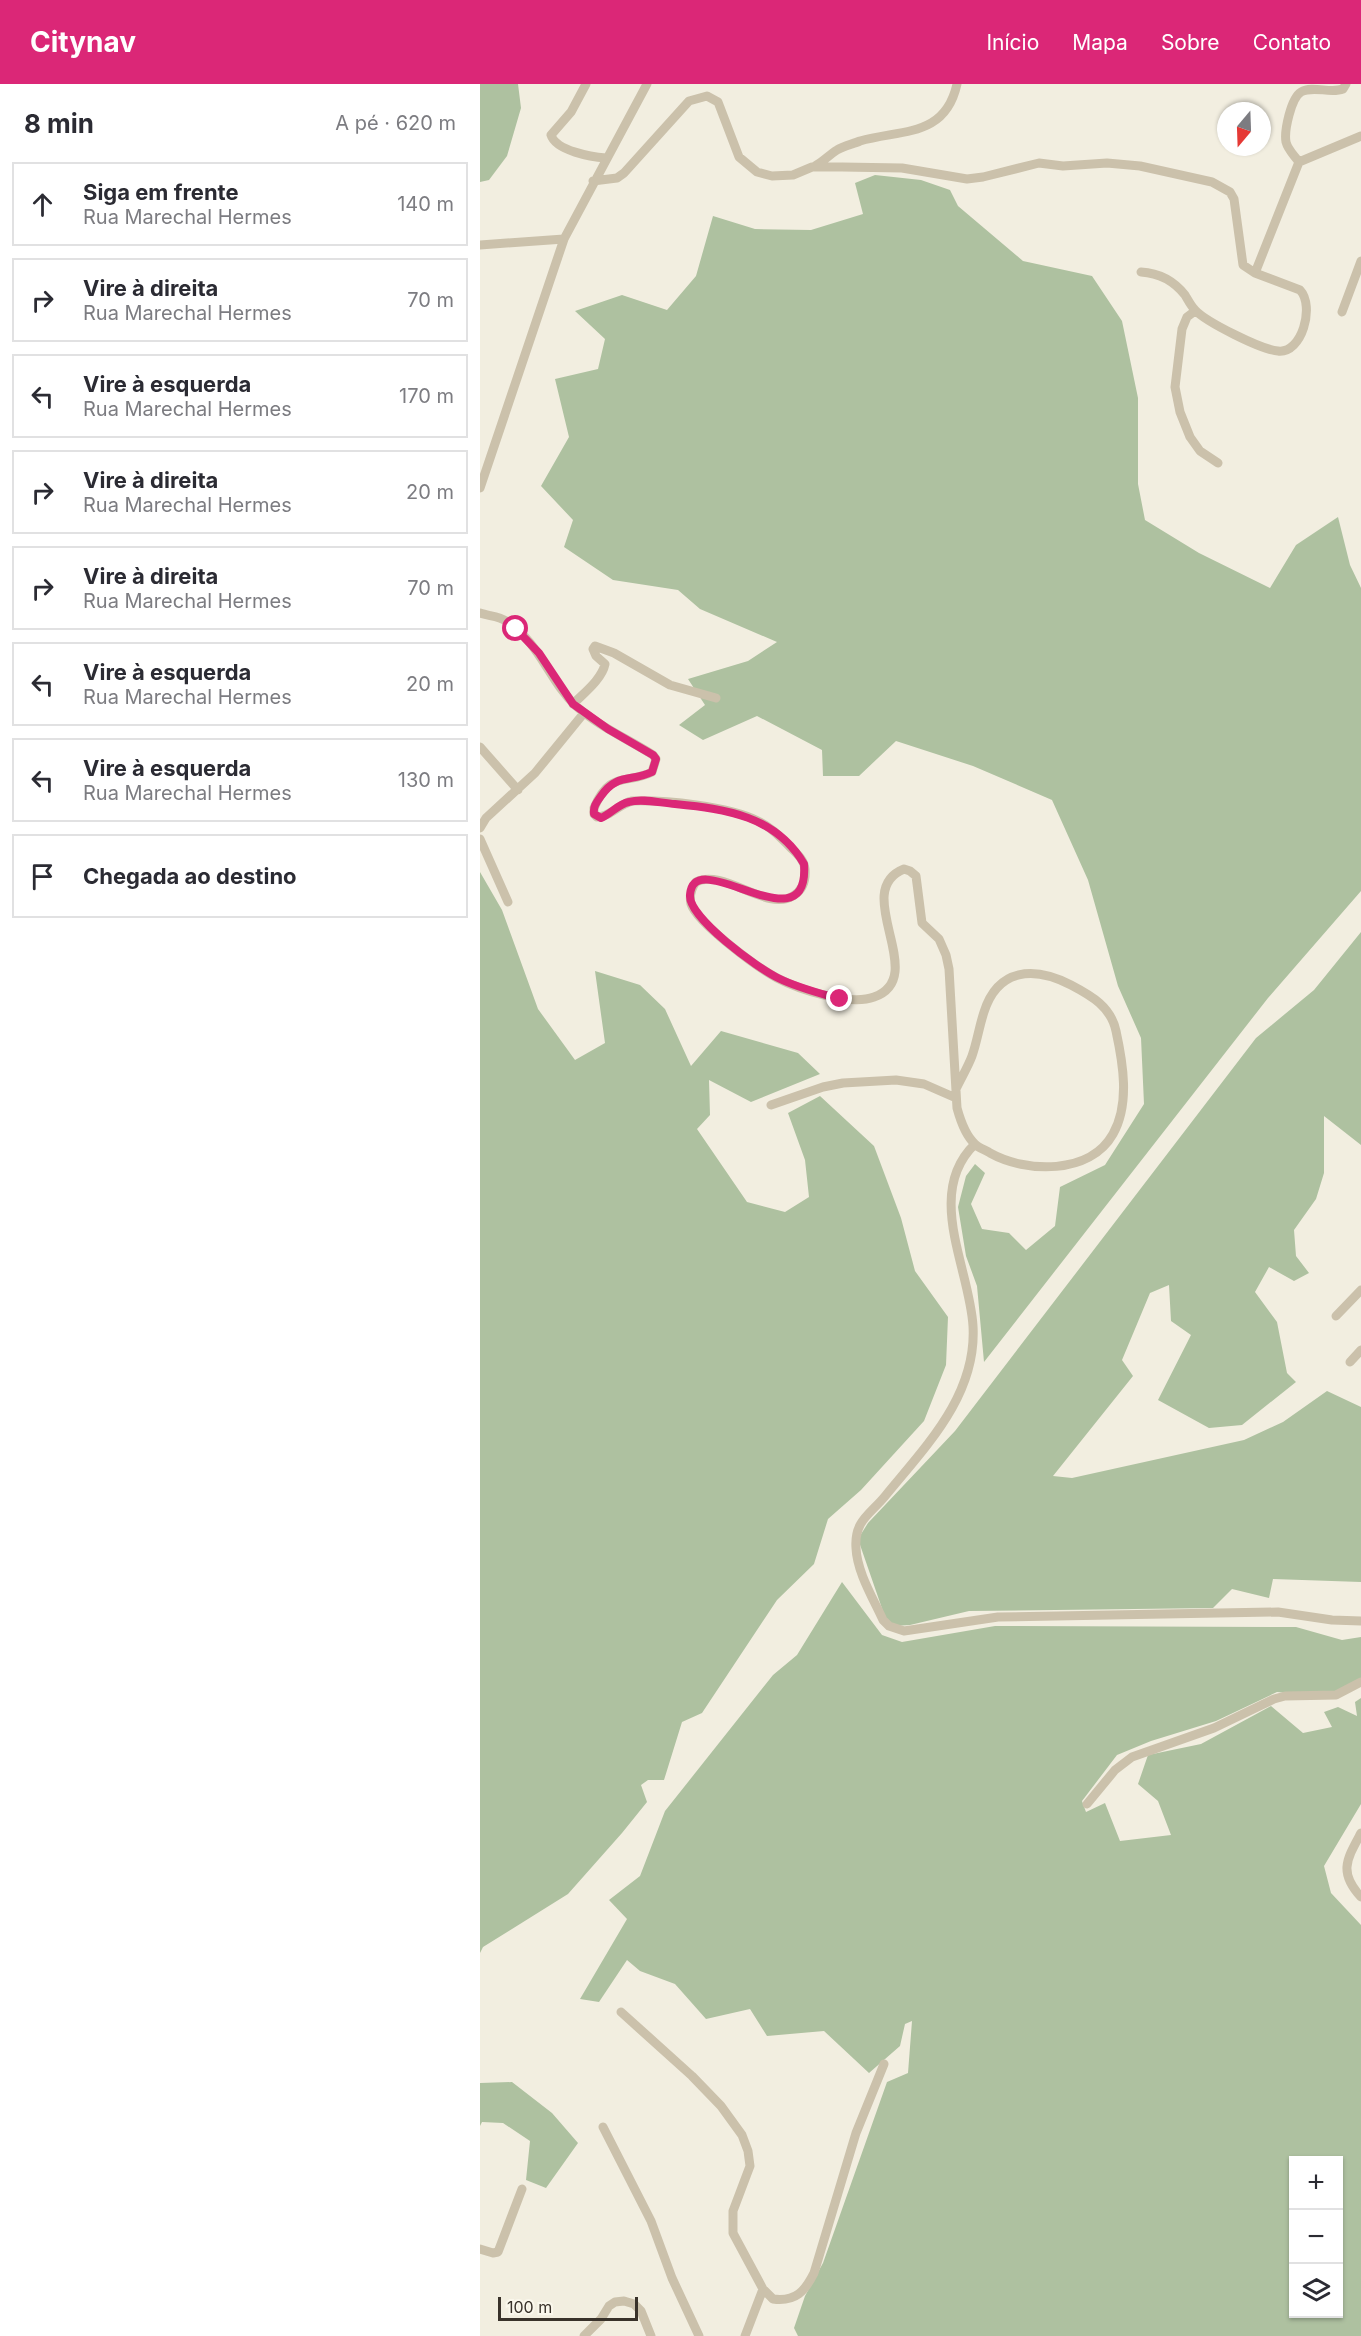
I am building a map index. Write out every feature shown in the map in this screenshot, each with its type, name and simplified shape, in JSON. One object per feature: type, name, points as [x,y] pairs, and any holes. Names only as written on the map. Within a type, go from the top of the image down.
[{"type":"street","points":[[586,84],[571,112],[551,135],[558,145],[590,157],[606,158]]},
{"type":"street","points":[[480,488],[564,238],[647,84]]},
{"type":"street","points":[[593,181],[617,178],[624,173],[689,101],[701,96],[714,98],[718,102],[739,157],[752,168],[771,176],[793,174],[813,167],[838,149],[862,141],[923,129],[948,107],[953,100],[957,84]]},
{"type":"street","points":[[1299,162],[1290,151],[1285,138],[1296,97],[1301,92],[1311,90],[1339,90],[1346,84]]},
{"type":"street","points":[[1255,273],[1299,162],[1361,136]]},
{"type":"street","points":[[813,167],[902,168],[967,179],[1039,163],[1063,166],[1107,163],[1140,166],[1201,179],[1223,188],[1234,199],[1241,260],[1246,268],[1300,290],[1307,302],[1306,317],[1291,349],[1275,351],[1220,326],[1195,311],[1184,293],[1174,284],[1151,273],[1141,272]]},
{"type":"street","points":[[480,245],[564,238]]},
{"type":"street","points":[[1342,312],[1361,261]]},
{"type":"street","points":[[1195,311],[1187,317],[1182,329],[1175,387],[1180,412],[1190,437],[1200,451],[1218,463]]},
{"type":"street","points":[[480,613],[504,620],[530,642],[573,704],[656,759],[652,772],[622,778],[605,790],[594,808],[594,814],[597,817],[607,815],[624,803],[632,801],[728,811],[758,821],[774,830],[801,859],[804,864],[804,885],[795,895],[788,898],[778,900],[707,880],[696,882],[690,895],[692,907],[701,919],[752,961],[778,978],[840,999],[863,1000],[883,992],[894,977],[897,967],[885,913],[885,888],[891,878],[903,870],[910,871],[916,876],[922,923],[939,939],[946,955],[949,969],[956,1093],[960,1118],[975,1144],[996,1156],[1037,1168],[1073,1163],[1090,1156],[1102,1147],[1113,1134],[1123,1096],[1123,1066],[1115,1024],[1110,1012],[1092,996],[1045,974],[1019,974],[996,987],[984,1010],[972,1057],[956,1093]]},
{"type":"street","points":[[573,704],[605,667],[605,664],[594,654],[595,646],[614,653],[670,685],[716,698]]},
{"type":"street","points":[[480,828],[486,818],[535,773],[584,713]]},
{"type":"street","points":[[480,747],[518,790]]},
{"type":"street","points":[[480,839],[508,902]]},
{"type":"street","points":[[771,1105],[823,1087],[843,1083],[896,1080],[924,1084],[956,1093]]},
{"type":"street","points":[[975,1144],[966,1153],[955,1176],[952,1200],[958,1257],[973,1327],[966,1380],[959,1397],[941,1426],[884,1498],[861,1520],[858,1526],[856,1548],[860,1566],[883,1620],[889,1626],[904,1631],[970,1620],[1009,1617],[1278,1612],[1332,1620],[1361,1621]]},
{"type":"street","points":[[1336,1316],[1361,1290]]},
{"type":"street","points":[[1361,1350],[1350,1362],[1361,1362]]},
{"type":"street","points":[[1087,1804],[1115,1770],[1132,1757],[1214,1728],[1274,1699],[1285,1696],[1336,1695],[1361,1682]]},
{"type":"street","points":[[1361,1833],[1347,1860],[1346,1871],[1352,1887],[1361,1897]]},
{"type":"street","points":[[621,2012],[692,2076],[721,2106],[742,2135],[748,2151],[750,2166],[733,2211],[733,2233],[763,2289],[773,2299],[789,2299],[802,2293],[808,2284],[819,2260],[856,2133],[884,2064]]},
{"type":"street","points":[[603,2127],[651,2221],[672,2278],[699,2336]]},
{"type":"street","points":[[480,2249],[493,2253],[498,2252],[522,2189]]},
{"type":"street","points":[[745,2336],[763,2289]]},
{"type":"street","points":[[585,2336],[601,2319],[609,2306],[615,2302],[624,2301],[634,2304],[641,2311],[651,2336]]},
{"type":"green space","points":[[480,84],[518,84],[521,108],[507,156],[489,180],[480,182]]},
{"type":"green space","points":[[875,175],[921,180],[950,190],[958,206],[1023,261],[1092,276],[1122,321],[1138,398],[1138,484],[1145,520],[1199,553],[1270,588],[1296,545],[1338,517],[1350,565],[1361,588],[1361,891],[1268,998],[984,1362],[977,1286],[966,1256],[958,1207],[966,1176],[975,1164],[985,1173],[971,1204],[982,1229],[1009,1233],[1026,1250],[1055,1226],[1060,1187],[1105,1165],[1144,1104],[1141,1038],[1118,986],[1088,880],[1052,800],[973,766],[896,741],[859,776],[823,776],[822,750],[757,716],[703,740],[679,725],[705,705],[688,679],[748,661],[777,642],[700,609],[678,590],[613,580],[564,547],[573,520],[541,486],[569,437],[555,379],[598,369],[605,339],[575,311],[622,295],[667,310],[696,276],[713,216],[755,229],[811,230],[863,214],[855,183]]},
{"type":"green space","points":[[480,872],[502,910],[538,1009],[575,1060],[605,1043],[595,971],[640,985],[665,1009],[691,1066],[721,1031],[798,1053],[820,1074],[751,1102],[709,1080],[710,1115],[697,1129],[747,1202],[785,1212],[809,1197],[805,1160],[788,1113],[820,1096],[874,1146],[901,1218],[915,1271],[948,1317],[946,1365],[924,1421],[861,1490],[828,1519],[814,1564],[777,1600],[702,1713],[682,1722],[664,1780],[648,1780],[641,1785],[647,1802],[568,1894],[483,1947],[480,1953]]},
{"type":"green space","points":[[1361,932],[1361,1145],[1324,1116],[1324,1173],[1316,1199],[1294,1230],[1296,1256],[1309,1273],[1294,1281],[1269,1267],[1255,1292],[1277,1322],[1287,1373],[1296,1382],[1242,1425],[1209,1428],[1158,1400],[1191,1335],[1171,1321],[1169,1285],[1150,1293],[1122,1360],[1133,1376],[1053,1476],[1072,1478],[1244,1440],[1283,1422],[1327,1391],[1361,1407],[1361,1582],[1273,1579],[1269,1598],[1232,1589],[1213,1608],[969,1611],[910,1625],[894,1626],[886,1620],[858,1539],[868,1523],[955,1431],[1256,1038],[1314,990]]},
{"type":"green space","points":[[842,1582],[882,1635],[902,1642],[995,1626],[1296,1627],[1342,1640],[1361,1637],[1361,1682],[1336,1697],[1277,1692],[1216,1721],[1151,1741],[1117,1755],[1082,1801],[1086,1812],[1105,1803],[1120,1841],[1171,1835],[1158,1801],[1138,1784],[1148,1755],[1201,1744],[1271,1706],[1303,1733],[1332,1727],[1324,1712],[1338,1707],[1357,1716],[1355,1702],[1361,1698],[1361,1804],[1324,1866],[1331,1893],[1361,1925],[1361,2336],[798,2336],[794,2328],[805,2296],[823,2263],[887,2082],[908,2073],[912,2021],[905,2024],[900,2046],[869,2073],[824,2031],[767,2036],[750,2009],[706,2019],[675,1984],[640,1971],[627,1960],[599,2002],[580,1999],[627,1919],[609,1900],[640,1876],[665,1811],[773,1675],[797,1655]]},
{"type":"green space","points":[[512,2082],[552,2113],[578,2143],[546,2188],[526,2180],[530,2141],[503,2123],[482,2122],[480,2126],[480,2083]]},
{"type":"route","points":[[516,629],[539,653],[573,704],[656,759],[652,772],[622,778],[610,785],[595,804],[594,814],[601,818],[624,803],[632,801],[697,806],[728,811],[758,821],[774,830],[804,864],[804,885],[795,895],[778,900],[720,882],[700,880],[693,887],[690,902],[701,919],[752,961],[778,978],[840,999]]}]
